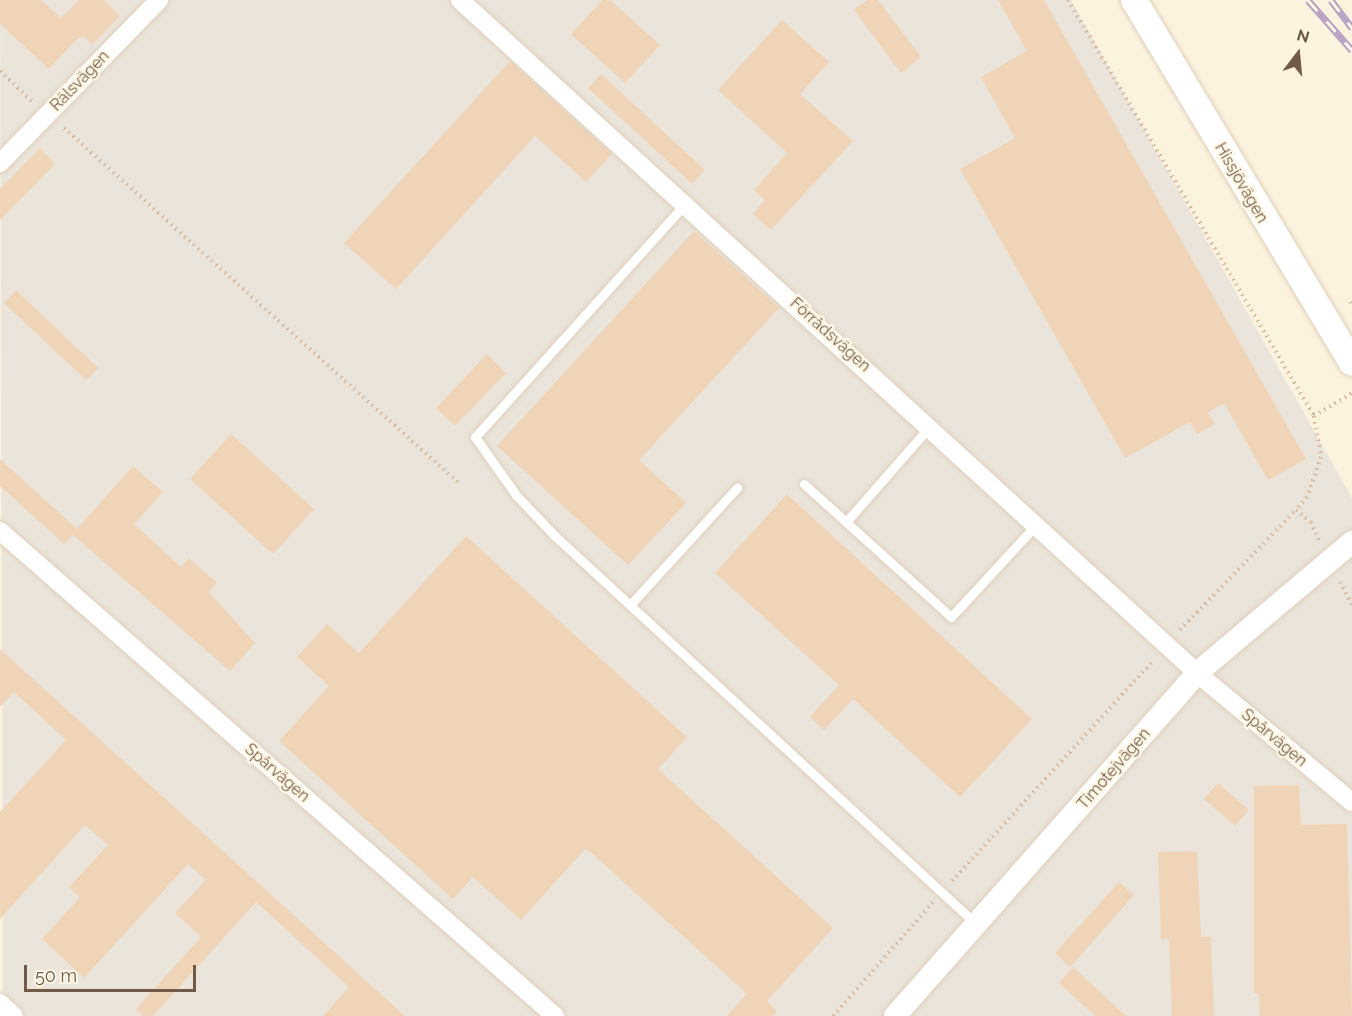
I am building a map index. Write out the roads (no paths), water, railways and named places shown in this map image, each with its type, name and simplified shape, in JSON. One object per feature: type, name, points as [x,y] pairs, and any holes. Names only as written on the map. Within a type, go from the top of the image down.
[{"type":"main road","name":"Hissjövägen","points":[[1134,0],[1352,363]]},
{"type":"street","name":"Rälsvägen","points":[[0,163],[159,0]]},
{"type":"street","name":"Förrådsvägen","points":[[460,0],[1037,523],[1197,674]]},
{"type":"street","name":"Spårvägen","points":[[0,531],[555,1016]]},
{"type":"street","name":"Timotejvägen","points":[[895,1016],[979,927],[1197,674],[1327,558],[1352,542]]},
{"type":"street","name":"Spårvägen","points":[[1197,674],[1352,802]]},
{"type":"street","points":[[0,1003],[14,1016]]},
{"type":"lane","points":[[685,204],[475,437],[516,495],[630,605],[979,927]]},
{"type":"lane","points":[[846,522],[930,426]]},
{"type":"lane","points":[[804,484],[951,617],[1037,523]]},
{"type":"lane","points":[[630,605],[736,488]]},
{"type":"railway","points":[[1308,0],[1352,50]]},
{"type":"railway","points":[[1331,0],[1352,28]]}]
